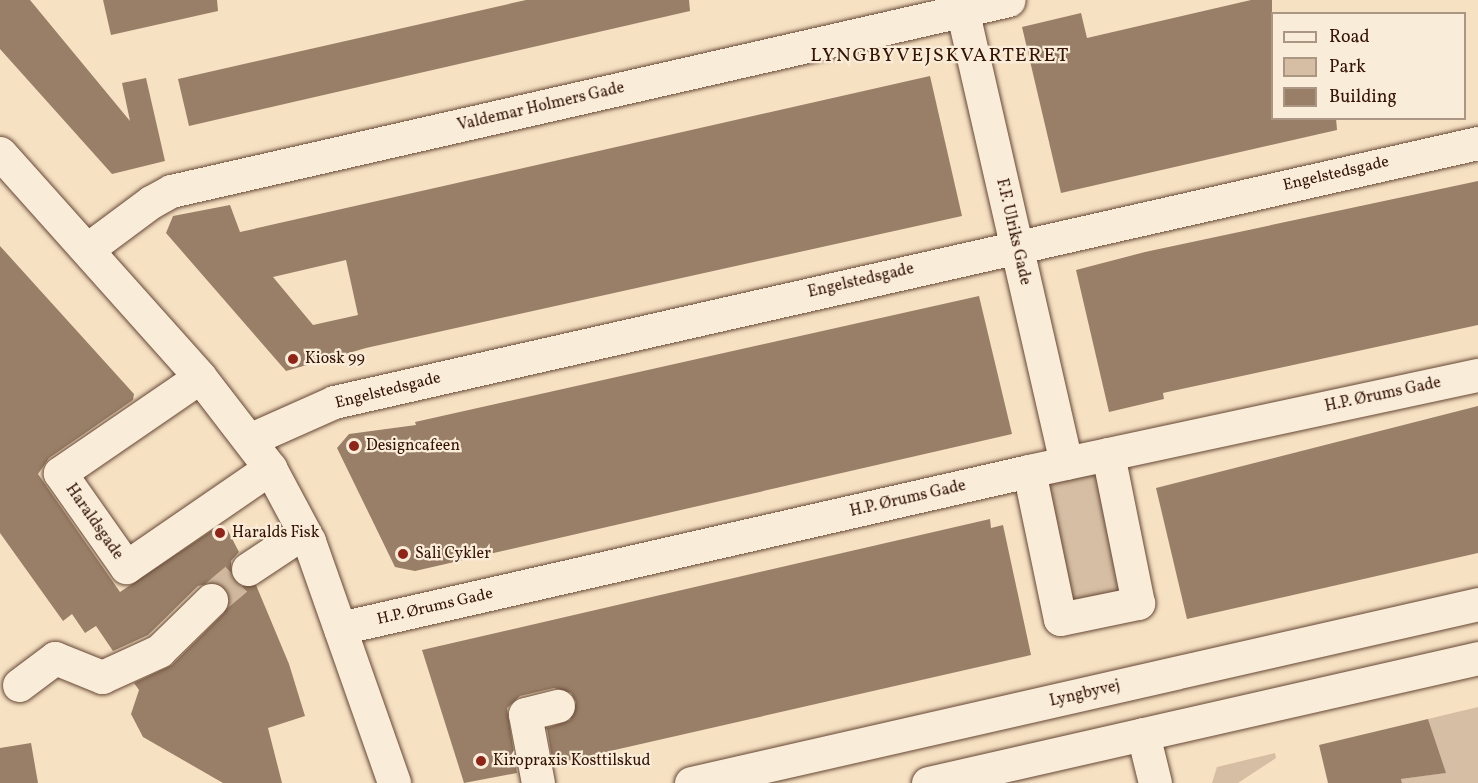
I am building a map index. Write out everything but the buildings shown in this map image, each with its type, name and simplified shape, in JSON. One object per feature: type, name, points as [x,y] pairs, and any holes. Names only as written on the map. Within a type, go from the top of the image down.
[{"type":"street","name":"Valdemar Holmers Gade","points":[[89,248],[151,202],[171,191],[961,5],[1009,0]]},
{"type":"street","name":"F.F. Ulriks Gade","points":[[961,5],[1066,463]]},
{"type":"street","name":"Engelstedsgade","points":[[251,439],[334,402],[1478,143]]},
{"type":"street","points":[[0,153],[89,248],[200,377],[251,439],[270,468],[304,532],[394,783]]},
{"type":"street","name":"H.P. Ørums Gade","points":[[340,628],[1029,471],[1478,375]]},
{"type":"street","name":"Haraldsgade","points":[[200,377],[60,473],[126,567],[270,468]]},
{"type":"street","points":[[1029,471],[1060,619],[1138,603],[1108,454]]},
{"type":"street","points":[[248,569],[304,532]]},
{"type":"street","points":[[19,685],[55,658],[102,677],[159,651],[212,600]]},
{"type":"street","name":"Lyngbyvej","points":[[691,783],[1478,604]]},
{"type":"street","points":[[928,783],[1478,658]]},
{"type":"street","points":[[538,783],[525,714],[558,706]]},
{"type":"street","points":[[1143,734],[1155,783]]},
{"type":"green space","points":[[1103,468],[1130,595],[1064,609],[1036,482]]},
{"type":"green space","points":[[1478,707],[1478,783],[1402,783],[1401,779],[1445,773],[1428,719]]},
{"type":"green space","points":[[1275,753],[1276,758],[1238,783],[1212,783],[1217,767]]},
{"type":"tunnel","points":[[211,600],[248,569]]},
{"type":"place","name":"Kiosk 99","points":[[293,359]]},
{"type":"place","name":"Designcafeen","points":[[354,446]]},
{"type":"place","name":"Haralds Fisk","points":[[220,533]]},
{"type":"place","name":"Sali Cykler","points":[[403,554]]},
{"type":"place","name":"Kiropraxis Kosttilskud","points":[[481,761]]},
{"type":"district","name":"LYNGBYVEJSKVARTERET","points":[[940,56]]}]
